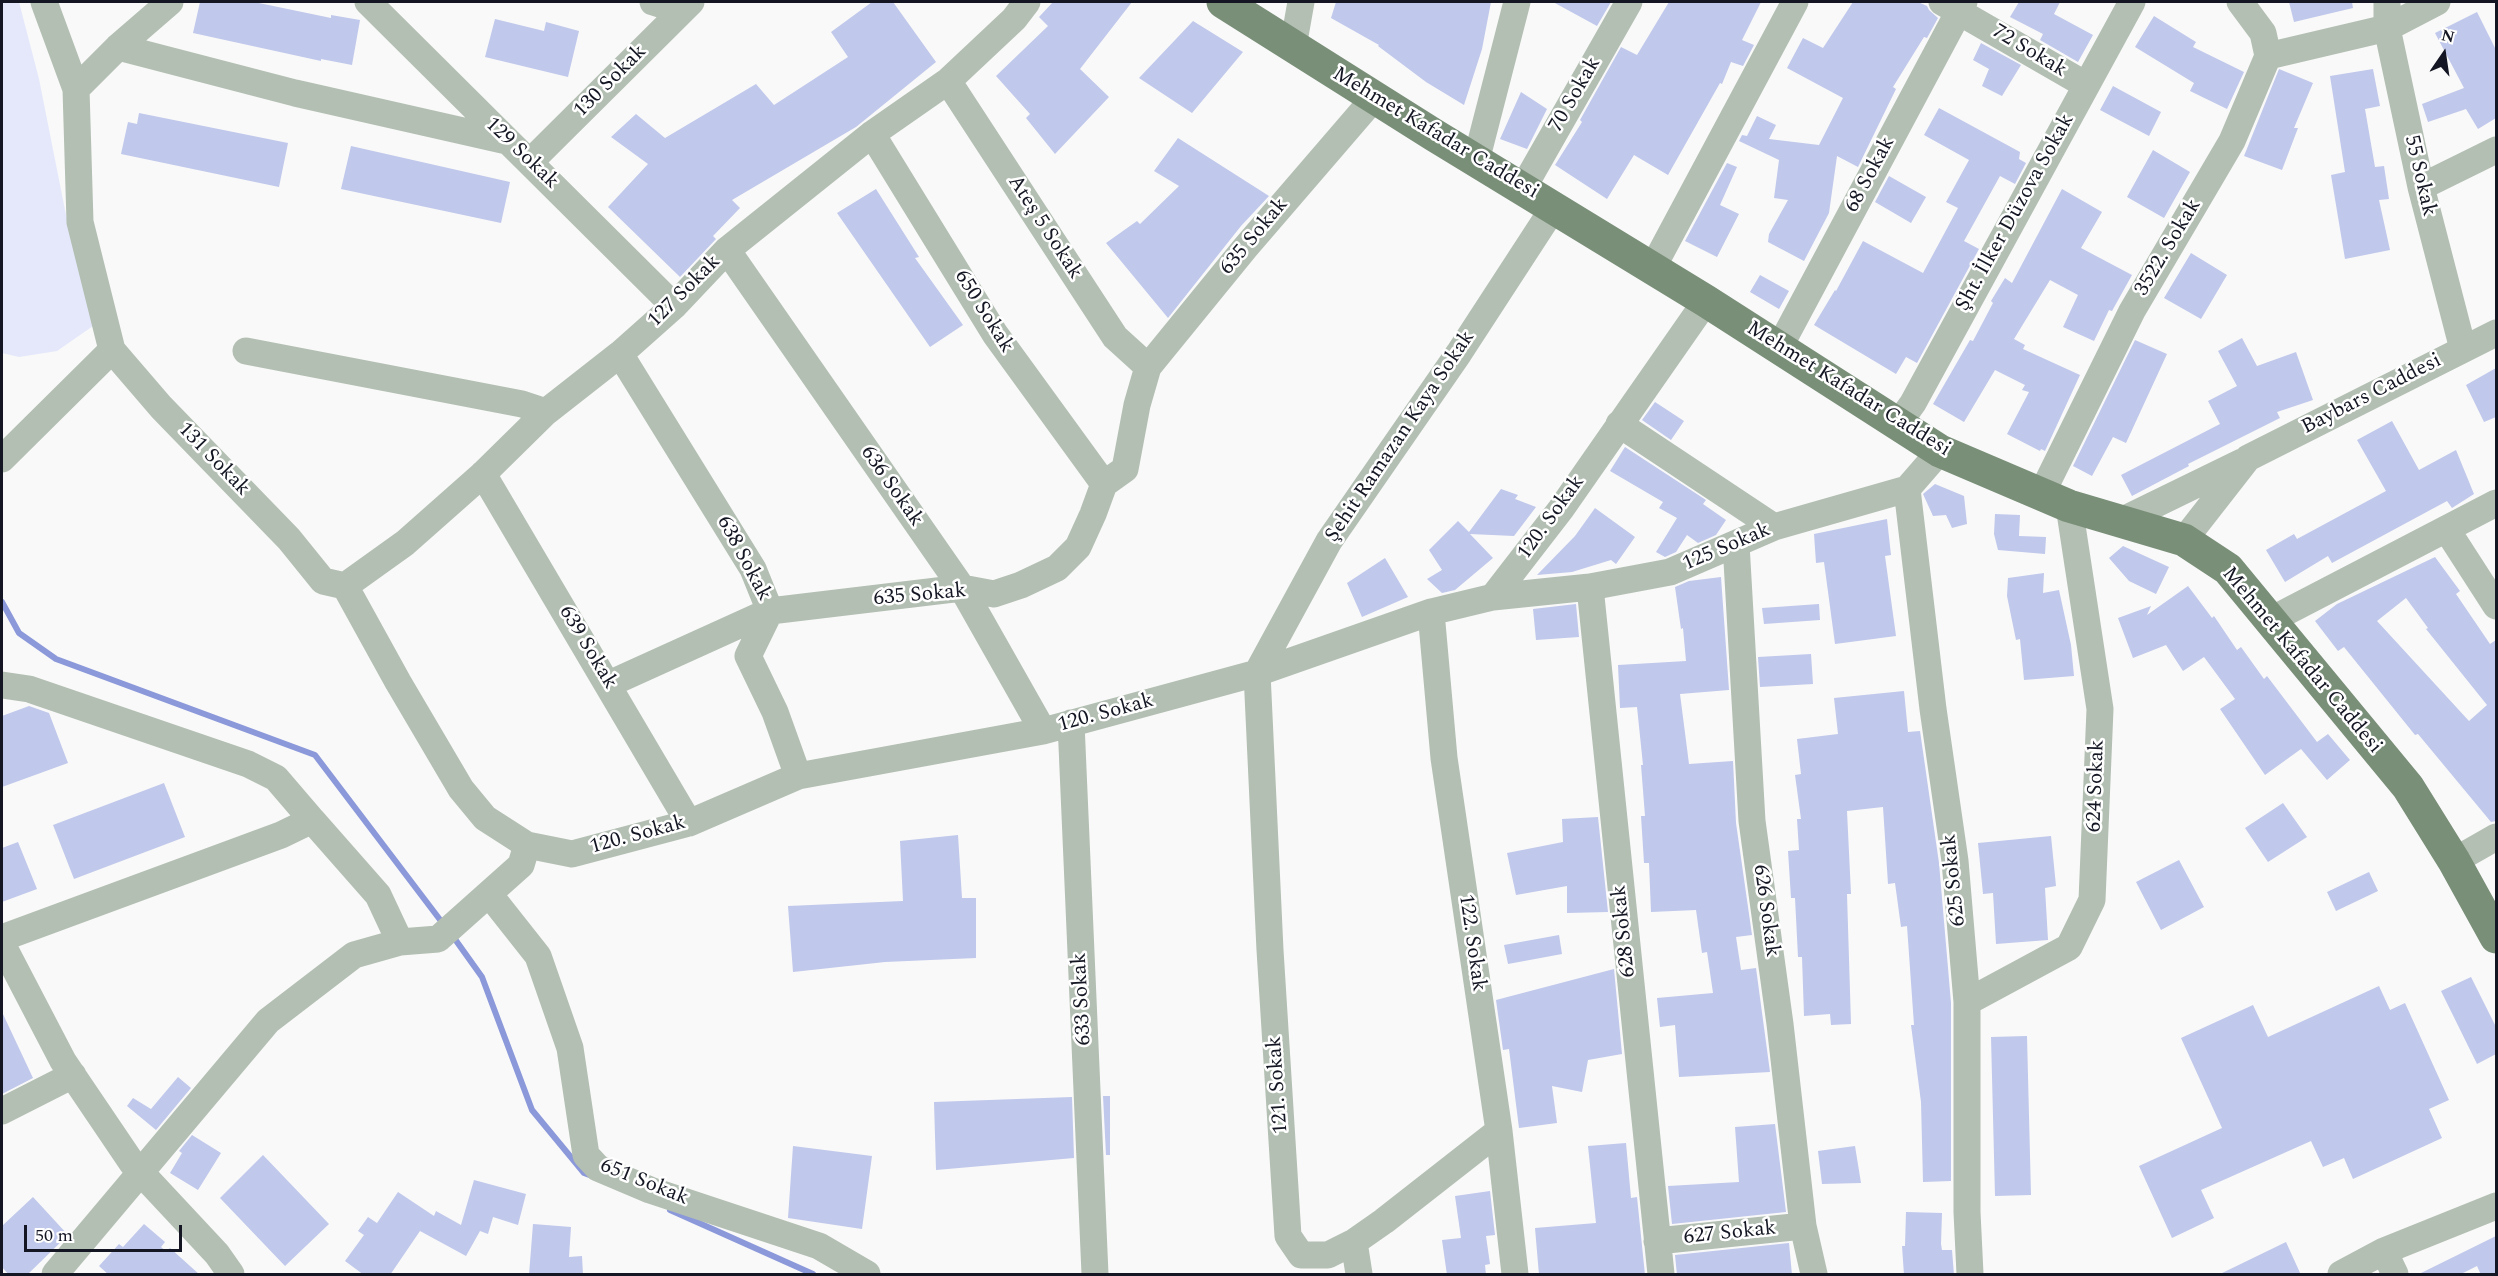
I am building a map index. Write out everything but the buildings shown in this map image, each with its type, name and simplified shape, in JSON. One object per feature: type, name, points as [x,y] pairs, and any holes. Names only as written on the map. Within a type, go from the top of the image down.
[{"type":"main road","name":"Mehmet Kafadar Caddesi","points":[[1223,2],[1476,161],[1706,301],[1940,451],[2055,501],[2184,540],[2228,569],[2408,787],[2454,861],[2496,937]]},
{"type":"street","name":"131 Sokak","points":[[44,2],[76,90],[80,222],[112,350],[161,407],[289,539],[323,580],[345,585]]},
{"type":"street","points":[[76,90],[118,47],[170,2]]},
{"type":"street","name":"129 Sokak","points":[[368,2],[674,306]]},
{"type":"street","points":[[653,2],[686,6]]},
{"type":"street","name":"127 Sokak","points":[[345,585],[405,543],[483,474],[546,412],[620,354],[674,306],[727,250],[872,134],[948,81],[1014,19],[1028,2]]},
{"type":"street","points":[[1293,47],[1301,2]]},
{"type":"street","points":[[1476,161],[1517,2]]},
{"type":"street","name":"70 Sokak","points":[[1522,188],[1629,2]]},
{"type":"street","points":[[1653,269],[1795,2]]},
{"type":"street","name":"Şht. İlker Düzova Sokak","points":[[1898,424],[1913,403],[2132,2]]},
{"type":"street","points":[[2240,2],[2263,33],[2268,56],[2387,15],[2437,2]]},
{"type":"street","name":"72 Sokak","points":[[1955,5],[2086,85]]},
{"type":"street","name":"68 Sokak","points":[[1779,348],[1955,5]]},
{"type":"street","name":"130 Sokak","points":[[530,162],[686,6]]},
{"type":"street","name":"55 Sokak","points":[[2387,15],[2421,188],[2463,349]]},
{"type":"street","points":[[118,47],[295,93],[507,141]]},
{"type":"street","name":"3522. Sokak","points":[[2055,501],[2132,311],[2232,141],[2268,56]]},
{"type":"street","name":"Ateş 5 Sokak","points":[[948,81],[1115,337],[1148,367]]},
{"type":"street","name":"635 Sokak","points":[[609,684],[770,611],[962,588],[994,594],[1021,585],[1057,568],[1078,547],[1094,514],[1104,484],[1125,470],[1137,405],[1148,367],[1245,248],[1375,98]]},
{"type":"street","name":"650 Sokak","points":[[872,134],[995,334],[1104,484]]},
{"type":"street","points":[[2421,188],[2496,150]]},
{"type":"street","name":"Şehit Ramazan Kaya Sokak","points":[[1257,673],[1329,541],[1459,353],[1554,207]]},
{"type":"street","name":"636 Sokak","points":[[727,250],[962,588],[1043,731]]},
{"type":"street","name":"120. Sokak","points":[[527,845],[573,854],[689,823],[798,776],[1043,731],[1257,673],[1431,612],[1493,597],[1561,509],[1706,301]]},
{"type":"street","name":"Baybars Caddesi","points":[[2121,521],[2496,333]]},
{"type":"street","points":[[2,459],[112,350]]},
{"type":"street","points":[[246,351],[522,404],[546,412]]},
{"type":"street","name":"638 Sokak","points":[[620,354],[753,569],[770,611],[748,656],[775,712],[798,776]]},
{"type":"street","points":[[1619,423],[1774,527]]},
{"type":"street","points":[[1907,489],[1940,451]]},
{"type":"street","name":"Baybars Caddesi","points":[[2184,540],[2248,459]]},
{"type":"street","name":"639 Sokak","points":[[483,474],[689,823]]},
{"type":"street","name":"125 Sokak","points":[[1493,597],[1590,587],[1670,572],[1774,527],[1907,489]]},
{"type":"street","name":"625 Sokak","points":[[1907,489],[1954,861],[1967,1002],[1967,1200],[1970,1275]]},
{"type":"street","name":"624 Sokak","points":[[1967,1002],[2069,947],[2092,900],[2100,709],[2055,501]]},
{"type":"street","points":[[2269,621],[2447,531],[2496,503]]},
{"type":"street","points":[[2447,531],[2496,606]]},
{"type":"street","name":"626 Sokak","points":[[1736,544],[1752,821],[1780,1024],[1803,1226],[1814,1275]]},
{"type":"street","points":[[55,1275],[268,1022],[354,955],[400,942],[438,939],[521,865],[527,845],[485,818],[461,789],[398,682],[345,585]]},
{"type":"street","name":"628 Sokak","points":[[1590,587],[1661,1275]]},
{"type":"street","name":"122. Sokak","points":[[1431,612],[1444,758],[1499,1131],[1515,1275]]},
{"type":"street","name":"121. Sokak","points":[[1257,673],[1270,950],[1288,1236],[1301,1255],[1328,1255],[1354,1242],[1499,1131]]},
{"type":"street","points":[[2,685],[29,689],[248,764],[276,778],[378,895],[400,942]]},
{"type":"street","name":"633 Sokak","points":[[1071,723],[1095,1275]]},
{"type":"street","points":[[2,938],[281,835],[312,820]]},
{"type":"street","points":[[2454,861],[2496,837]]},
{"type":"street","name":"651 Sokak","points":[[489,894],[538,956],[570,1048],[586,1155],[598,1168],[650,1190],[819,1246],[867,1275]]},
{"type":"street","points":[[2,944],[63,1061],[132,1163],[217,1254],[231,1275]]},
{"type":"street","points":[[2,1111],[72,1075]]},
{"type":"street","points":[[2341,1275],[2390,1263],[2496,1206]]},
{"type":"street","name":"627 Sokak","points":[[1657,1241],[1803,1226]]},
{"type":"street","points":[[1354,1242],[1359,1275]]},
{"type":"shaded area","points":[[2,2],[19,2],[39,79],[66,215],[93,326],[57,351],[19,357],[2,353]]},
{"type":"waterway","points":[[2,602],[19,633],[56,659],[315,755],[444,925]]},
{"type":"waterway","points":[[452,935],[482,977],[532,1110],[584,1173],[592,1176]]},
{"type":"waterway","points":[[670,1210],[813,1274]]}]
